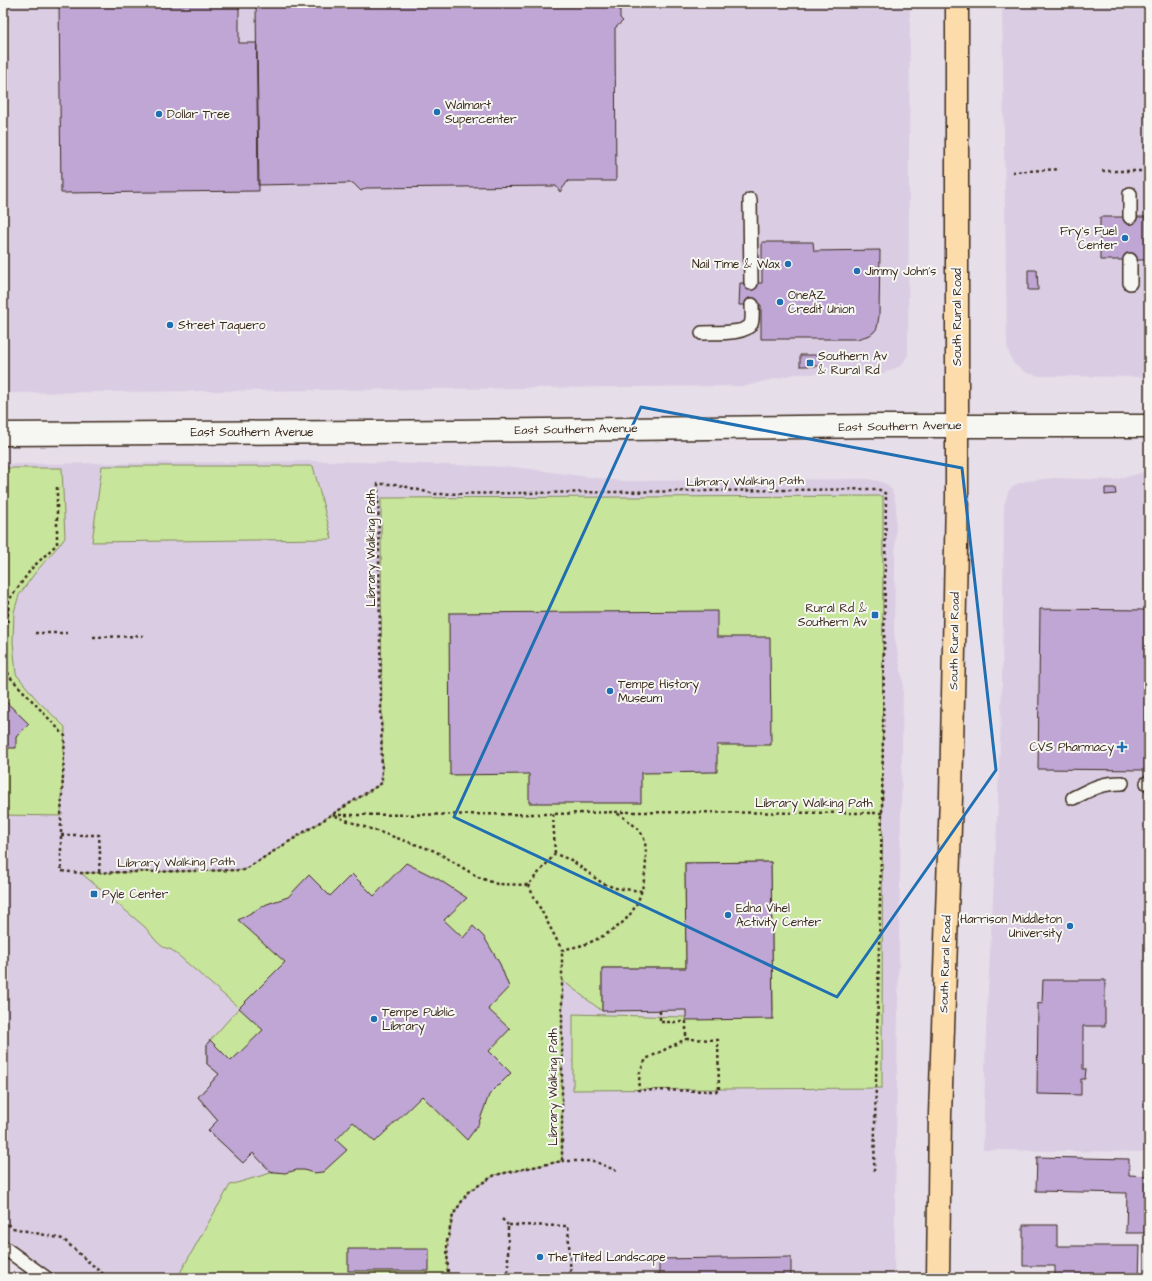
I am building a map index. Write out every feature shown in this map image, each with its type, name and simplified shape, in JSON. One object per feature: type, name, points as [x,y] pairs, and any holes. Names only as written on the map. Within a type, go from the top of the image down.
[{"type":"main road","name":"South Rural Road","points":[[938,1278],[940,1107],[951,797],[957,505],[957,3]]},
{"type":"main road","name":"East Southern Avenue","points":[[3,434],[957,426],[1149,426]]},
{"type":"lane","points":[[1130,194],[1130,216]]},
{"type":"lane","points":[[750,200],[751,283]]},
{"type":"lane","points":[[1130,260],[1130,283]]},
{"type":"lane","points":[[702,332],[734,332],[744,329],[750,325],[752,321],[752,305]]},
{"type":"lane","points":[[1073,798],[1099,786],[1109,783],[1122,783]]},
{"type":"lane","points":[[3,1247],[46,1278]]},
{"type":"path","points":[[1012,172],[1060,169]]},
{"type":"path","points":[[1102,171],[1149,171]]},
{"type":"path","name":"Library Walking Path","points":[[57,487],[58,544],[32,568],[8,600],[4,656],[8,676],[65,736],[61,871],[99,873],[244,870],[382,783],[378,484],[395,484],[434,494],[878,489],[886,494],[882,813],[615,812],[553,814],[332,815]]},
{"type":"path","points":[[35,633],[67,633]]},
{"type":"path","points":[[93,637],[143,636]]},
{"type":"path","points":[[528,886],[562,950],[583,945],[607,933],[625,920],[636,905],[642,891],[645,876],[646,854],[644,838],[632,823],[615,812]]},
{"type":"path","points":[[874,1171],[882,813]]},
{"type":"path","points":[[528,886],[555,854],[553,814]]},
{"type":"path","points":[[332,815],[359,826],[435,851],[478,877],[497,884],[528,886]]},
{"type":"path","name":"Library Walking Path","points":[[61,835],[99,835],[99,873]]},
{"type":"path","points":[[555,854],[571,860],[602,883],[615,888],[642,891]]},
{"type":"path","name":"Library Walking Path","points":[[448,1278],[447,1241],[453,1214],[468,1192],[495,1175],[562,1161],[562,950]]},
{"type":"path","points":[[660,1011],[660,1022],[686,1022],[686,1039]]},
{"type":"path","points":[[686,1039],[718,1040],[719,1091],[638,1090],[640,1072],[646,1059],[686,1039]]},
{"type":"path","points":[[562,1161],[594,1161],[617,1171]]},
{"type":"path","points":[[502,1219],[508,1225],[568,1226],[571,1278]]},
{"type":"path","points":[[3,1221],[13,1228],[63,1239],[108,1278]]},
{"type":"path","points":[[508,1225],[508,1278]]},
{"type":"highlighted area","points":[[641,407],[962,468],[996,770],[837,997],[454,817]]},
{"type":"shaded area","points":[[3,3],[910,3],[908,355],[901,366],[883,373],[795,374],[746,386],[3,393]]},
{"type":"shaded area","points":[[1002,3],[1149,3],[1149,377],[1040,376],[1027,373],[1019,368],[1013,363],[1009,353],[1007,345]]},
{"type":"shaded area","points":[[329,461],[514,467],[620,481],[868,479],[886,484],[892,490],[896,506],[894,633],[903,682],[894,1278],[46,1278],[3,1247],[3,464]]},
{"type":"shaded area","points":[[1149,471],[1149,1152],[983,1150],[986,1029],[997,823],[1002,682],[1004,505],[1009,490],[1017,484],[1026,481],[1054,478],[1114,480]]},
{"type":"green space","points":[[102,466],[313,466],[332,539],[92,542]]},
{"type":"green space","points":[[3,468],[62,468],[65,538],[35,573],[19,595],[14,612],[13,642],[16,674],[37,700],[65,727],[61,816],[3,815],[3,751],[29,724],[3,699]]},
{"type":"green space","points":[[883,496],[882,1088],[573,1090],[573,1014],[754,1019],[773,1012],[771,862],[685,863],[686,968],[602,968],[602,1011],[562,980],[562,1161],[495,1175],[468,1192],[453,1215],[447,1248],[448,1278],[177,1278],[230,1185],[274,1172],[253,1153],[243,1163],[208,1130],[218,1120],[198,1097],[219,1074],[207,1064],[207,1044],[239,1008],[172,950],[163,947],[145,927],[81,873],[244,870],[382,783],[381,498]]},
{"type":"building","name":"Dollar Tree","points":[[59,3],[239,3],[239,43],[257,43],[259,191],[61,193]]},
{"type":"building","name":"Walmart Supercenter","points":[[256,3],[620,3],[620,18],[623,21],[615,28],[616,181],[568,181],[560,192],[556,186],[366,188],[361,191],[353,183],[258,185]]},
{"type":"building","name":"Fry's Fuel Center","points":[[1100,217],[1149,217],[1149,260],[1100,260]]},
{"type":"building","points":[[762,242],[813,242],[814,251],[880,250],[879,316],[877,328],[874,332],[870,335],[857,339],[761,339],[761,305],[739,305],[740,283],[762,283]]},
{"type":"building","points":[[1028,270],[1037,270],[1038,290],[1028,290]]},
{"type":"building","points":[[800,355],[819,355],[820,366],[800,366]]},
{"type":"building","points":[[1105,488],[1115,488],[1116,494],[1105,495]]},
{"type":"building","name":"CVS Pharmacy","points":[[1040,609],[1149,610],[1149,687],[1146,687],[1145,770],[1038,769]]},
{"type":"building","name":"Tempe History Museum","points":[[717,611],[717,637],[770,637],[771,745],[717,745],[717,772],[641,773],[641,803],[529,803],[529,774],[450,775],[449,613]]},
{"type":"building","points":[[3,699],[29,724],[16,737],[16,748],[6,748],[3,751]]},
{"type":"building","name":"Edna Vihel Activity Center","points":[[771,862],[773,1019],[686,1020],[686,1010],[602,1011],[602,968],[686,968],[685,863]]},
{"type":"building","name":"Tempe Public Library","points":[[406,863],[438,879],[467,898],[444,920],[463,938],[473,926],[484,937],[500,964],[509,987],[488,1009],[510,1029],[489,1051],[511,1073],[489,1095],[478,1125],[467,1140],[422,1096],[375,1142],[353,1122],[336,1140],[347,1150],[323,1172],[313,1173],[304,1170],[297,1170],[285,1173],[270,1171],[253,1153],[243,1163],[208,1130],[218,1120],[198,1097],[219,1074],[207,1064],[207,1044],[210,1040],[231,1061],[263,1030],[239,1008],[285,962],[238,920],[267,904],[288,897],[309,875],[330,896],[352,874],[374,896]]},
{"type":"building","points":[[1043,980],[1105,980],[1105,1026],[1083,1026],[1083,1069],[1086,1069],[1085,1079],[1081,1079],[1081,1095],[1037,1094],[1038,1003],[1042,1004]]},
{"type":"building","points":[[1037,1157],[1129,1159],[1129,1175],[1149,1176],[1149,1233],[1126,1233],[1127,1193],[1036,1191]]},
{"type":"building","points":[[1023,1225],[1057,1225],[1057,1246],[1140,1246],[1139,1278],[1055,1278],[1055,1266],[1023,1266]]},
{"type":"building","points":[[348,1249],[429,1249],[429,1271],[348,1271]]},
{"type":"building","points":[[791,1257],[791,1278],[659,1278],[659,1259]]},
{"type":"place","name":"Walmart Supercenter","points":[[437,112]]},
{"type":"place","name":"Dollar Tree","points":[[159,114]]},
{"type":"place","name":"Fry's Fuel Center","points":[[1125,238]]},
{"type":"place","name":"Nail Time & Wax","points":[[788,264]]},
{"type":"place","name":"Jimmy John's","points":[[857,271]]},
{"type":"place","name":"OneAZ Credit Union","points":[[780,302]]},
{"type":"place","name":"Street Taquero","points":[[170,325]]},
{"type":"place","name":"Southern Av & Rural Rd","points":[[810,363]]},
{"type":"place","name":"Rural Rd & Southern Av","points":[[875,615]]},
{"type":"place","name":"Tempe History Museum","points":[[610,691]]},
{"type":"place","name":"CVS Pharmacy","points":[[1122,747]]},
{"type":"place","name":"Pyle Center","points":[[94,894]]},
{"type":"place","name":"Edna Vihel Activity Center","points":[[728,915]]},
{"type":"place","name":"Harrison Middleton University","points":[[1070,926]]},
{"type":"place","name":"Tempe Public Library","points":[[374,1019]]},
{"type":"place","name":"The Tilted Landscape","points":[[540,1257]]}]
